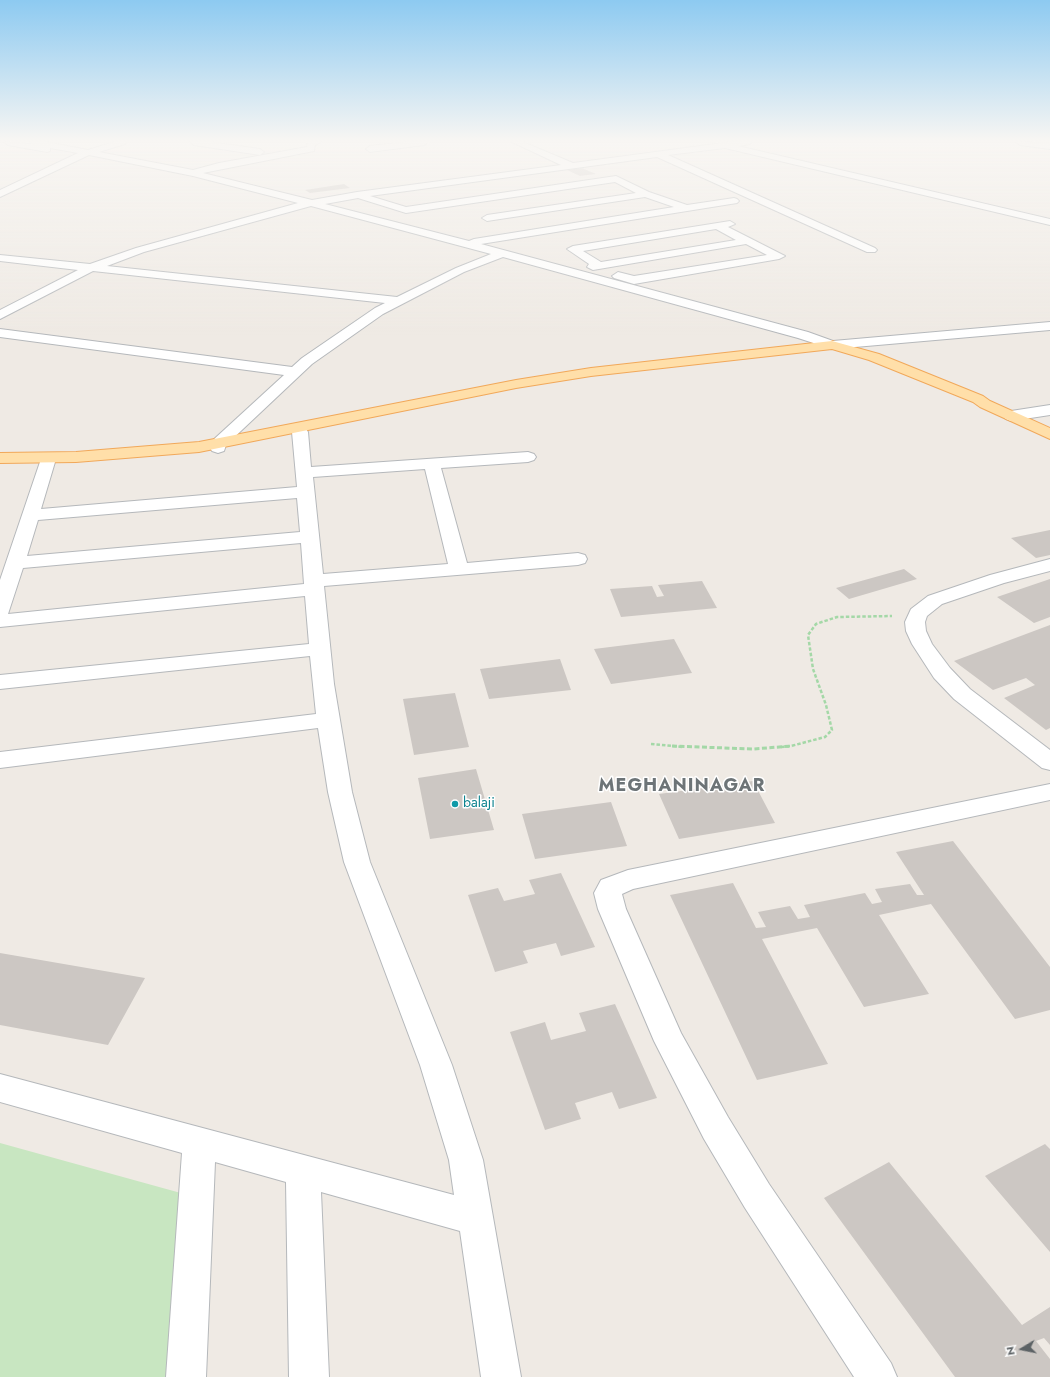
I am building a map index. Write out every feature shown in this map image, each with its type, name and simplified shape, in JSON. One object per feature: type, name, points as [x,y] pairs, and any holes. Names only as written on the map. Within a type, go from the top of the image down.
[{"type":"main road","points":[[0,462],[47,462],[137,458],[300,432],[527,386],[594,376],[832,348]]},
{"type":"main road","points":[[0,458],[138,453],[218,446],[516,384],[599,371],[832,348],[970,403],[985,404],[1050,434]]},
{"type":"street","points":[[0,315],[93,267],[140,250],[295,206]]},
{"type":"street","points":[[297,206],[489,258],[655,299],[832,348],[1050,334]]},
{"type":"street","points":[[321,206],[503,253],[655,299]]},
{"type":"street","points":[[394,206],[406,210],[431,206]]},
{"type":"street","points":[[487,218],[565,206]]},
{"type":"street","points":[[680,206],[687,209]]},
{"type":"street","points":[[463,243],[703,206]]},
{"type":"street","points":[[774,206],[871,250]]},
{"type":"street","points":[[985,206],[1050,222]]},
{"type":"street","points":[[995,206],[1050,219]]},
{"type":"street","points":[[717,226],[779,256],[634,280],[594,266],[573,248],[717,226],[734,224]]},
{"type":"street","points":[[573,273],[594,266],[747,241]]},
{"type":"street","points":[[218,446],[307,361],[379,311],[460,270],[503,253]]},
{"type":"street","points":[[0,258],[400,301]]},
{"type":"street","points":[[832,348],[1050,326]]},
{"type":"street","points":[[0,333],[295,372]]},
{"type":"street","points":[[1011,416],[1050,410]]},
{"type":"street","points":[[300,432],[320,649],[328,720],[340,792],[357,862],[436,1065],[466,1160],[501,1377]]},
{"type":"street","points":[[30,515],[304,483],[432,464],[528,457]]},
{"type":"street","points":[[0,611],[47,462]]},
{"type":"street","points":[[432,464],[459,569]]},
{"type":"street","points":[[15,563],[309,537]]},
{"type":"street","points":[[0,621],[459,569],[578,559]]},
{"type":"street","points":[[1050,565],[997,579],[935,600],[925,606],[918,613],[915,622],[916,631],[922,644],[942,673],[962,694],[1050,762]]},
{"type":"street","points":[[0,682],[320,649]]},
{"type":"street","points":[[0,760],[328,720]]},
{"type":"street","points":[[877,1377],[761,1203],[716,1128],[669,1041],[612,909],[608,893],[611,886],[628,880],[1050,792]]},
{"type":"street","points":[[0,1088],[476,1218]]},
{"type":"street","points":[[186,1377],[199,1142]]},
{"type":"street","points":[[303,1171],[309,1377]]},
{"type":"path","points":[[651,744],[697,748],[753,749],[790,746],[826,736],[832,730],[826,705],[813,669],[808,635],[816,624],[837,617],[869,615],[917,617]]},
{"type":"green space","points":[[0,1143],[188,1195],[177,1377],[0,1377]]},
{"type":"building","points":[[1050,530],[1050,555],[1036,558],[1011,538]]},
{"type":"building","points":[[904,569],[917,579],[849,599],[836,588]]},
{"type":"building","points":[[1050,579],[1050,617],[1034,623],[997,597]]},
{"type":"building","points":[[702,581],[717,608],[621,617],[610,589],[652,586],[657,597],[664,596],[658,585]]},
{"type":"building","points":[[1050,625],[1050,728],[1046,730],[1004,698],[1035,685],[1026,678],[993,690],[954,661]]},
{"type":"building","points":[[674,639],[692,673],[611,684],[594,649]]},
{"type":"building","points":[[560,659],[571,690],[489,699],[480,669]]},
{"type":"building","points":[[455,693],[469,747],[414,755],[403,699]]},
{"type":"building","name":"balaji","points":[[476,769],[494,830],[430,839],[418,778]]},
{"type":"building","points":[[753,781],[775,823],[679,839],[659,794]]},
{"type":"building","points":[[611,802],[627,846],[535,859],[522,814]]},
{"type":"building","points":[[953,841],[1050,967],[1050,1010],[1015,1019],[931,904],[879,915],[929,994],[864,1007],[817,928],[762,939],[828,1064],[757,1080],[670,895],[733,883],[756,928],[766,927],[758,912],[790,906],[798,919],[810,917],[804,905],[865,893],[872,904],[882,902],[875,889],[910,884],[917,895],[924,895],[896,852]]},
{"type":"building","points":[[561,873],[595,947],[561,956],[556,943],[523,951],[528,963],[495,972],[468,895],[498,888],[504,901],[535,894],[529,880]]},
{"type":"building","points":[[0,953],[145,978],[108,1045],[0,1025]]},
{"type":"building","points":[[615,1004],[657,1098],[619,1109],[612,1092],[575,1103],[581,1119],[545,1130],[510,1032],[545,1022],[551,1040],[586,1031],[579,1013]]},
{"type":"building","points":[[1045,1144],[1050,1149],[1050,1252],[985,1176]]},
{"type":"building","points":[[889,1162],[1022,1325],[1050,1307],[1050,1345],[1044,1338],[1036,1341],[1050,1359],[1050,1377],[955,1377],[824,1198]]},
{"type":"place","name":"balaji","points":[[455,804]]},
{"type":"district","name":"MEGHANINAGAR","points":[[682,787]]}]
